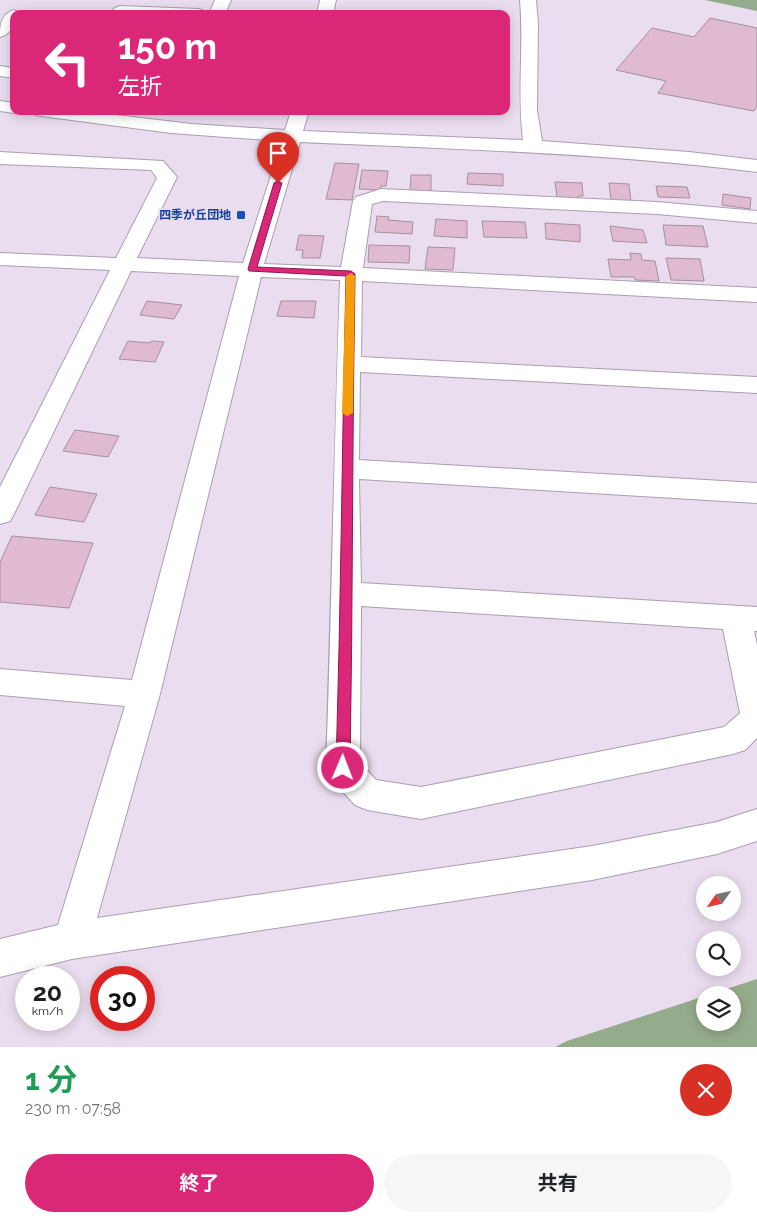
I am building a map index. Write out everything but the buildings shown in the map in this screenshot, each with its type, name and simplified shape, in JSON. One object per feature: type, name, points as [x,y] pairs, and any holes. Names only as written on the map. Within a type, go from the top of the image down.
[{"type":"street","points":[[17,10],[25,0]]},
{"type":"street","points":[[528,0],[522,24],[521,110],[532,145]]},
{"type":"street","points":[[122,8],[148,10]]},
{"type":"street","points":[[0,32],[10,19]]},
{"type":"street","points":[[72,115],[150,125],[296,124],[532,145],[623,151],[757,166]]},
{"type":"street","points":[[72,940],[144,694],[252,269],[296,124]]},
{"type":"street","points":[[0,158],[156,165],[167,177],[0,514]]},
{"type":"street","points":[[347,594],[746,618],[757,718],[733,740],[421,803],[367,794],[343,768],[347,594],[346,469],[351,274],[363,201],[380,195],[657,208],[757,217]]},
{"type":"street","points":[[0,259],[252,269],[757,296]]},
{"type":"street","points":[[348,364],[757,385]]},
{"type":"street","points":[[346,469],[757,493]]},
{"type":"street","points":[[0,682],[144,694]]},
{"type":"street","points":[[0,958],[72,940],[592,863],[717,838],[757,825]]},
{"type":"green space","points":[[705,0],[757,0],[757,11]]},
{"type":"green space","points":[[757,979],[757,1047],[555,1047],[567,1041],[696,999],[696,1031],[741,1031],[741,986],[736,986]]},
{"type":"slow traffic","points":[[347,413],[351,276]]},
{"type":"place","name":"四季が丘団地","points":[[241,215]]},
{"type":"route","points":[[278,183],[252,269],[351,274],[346,469],[347,594],[343,768]]}]
